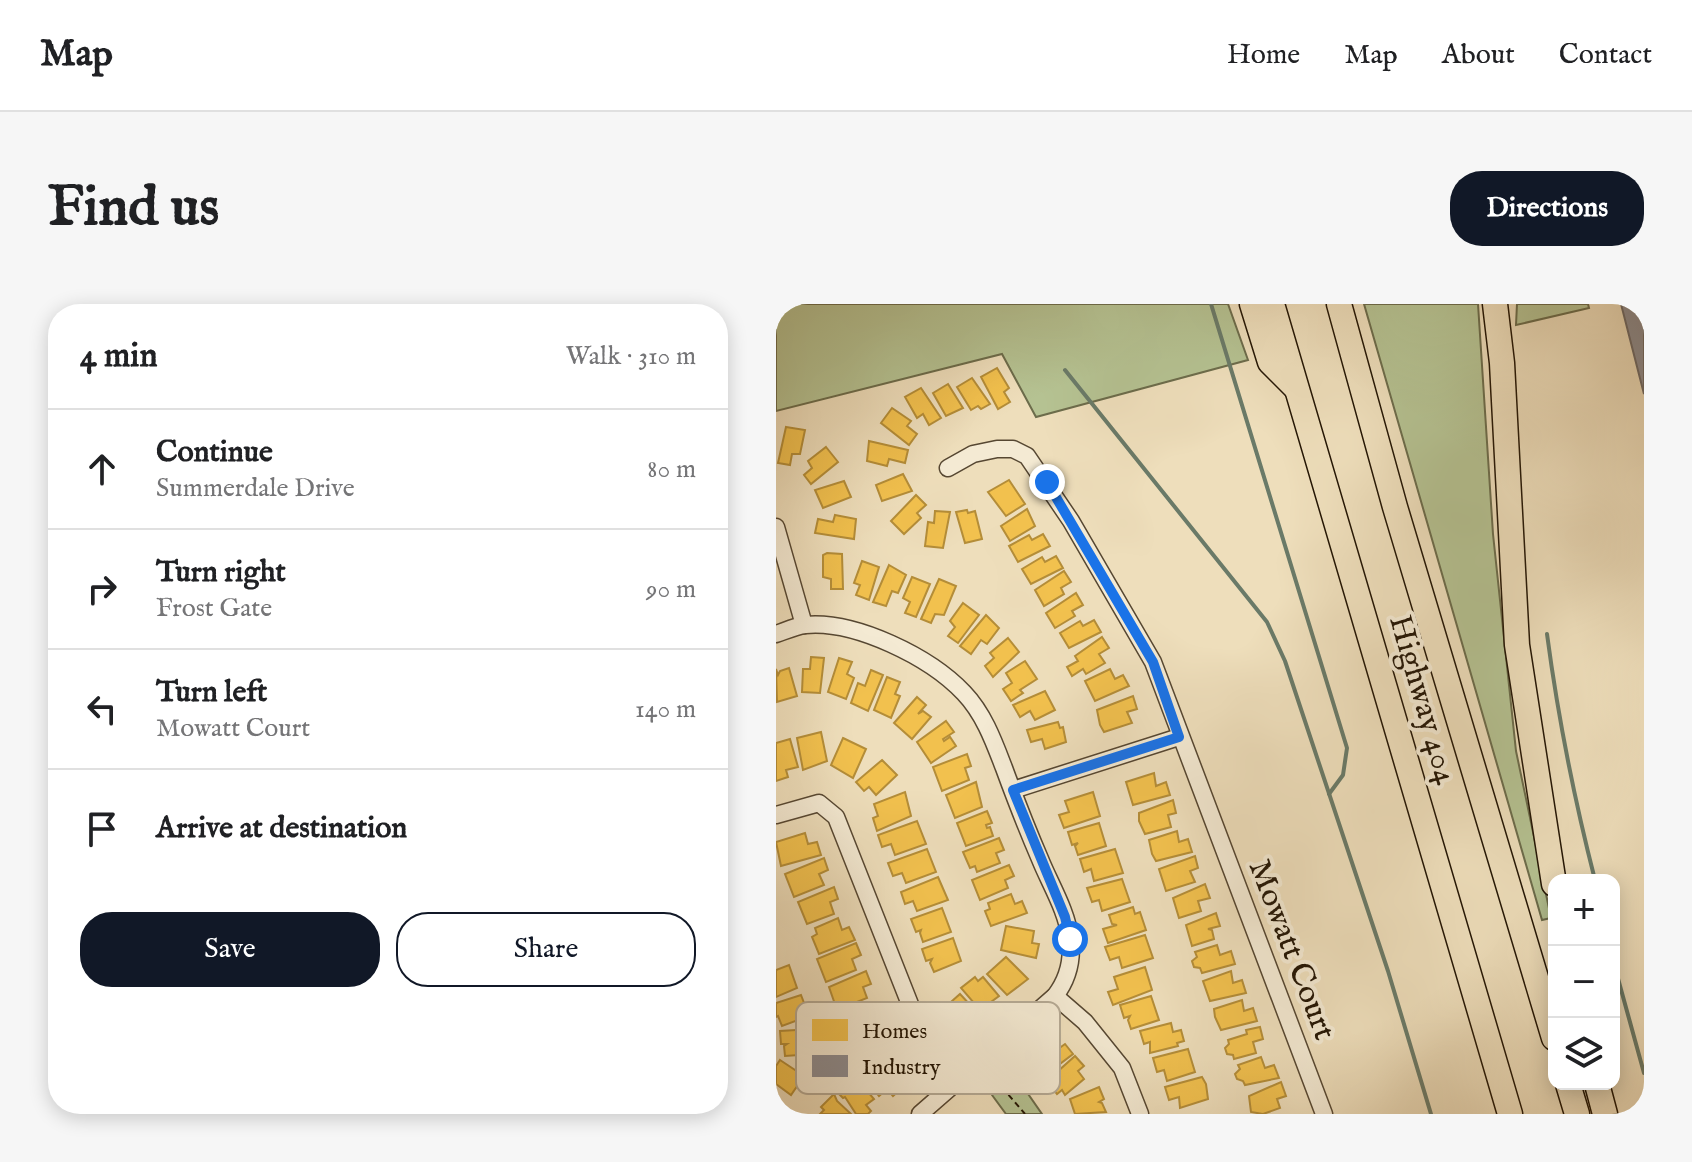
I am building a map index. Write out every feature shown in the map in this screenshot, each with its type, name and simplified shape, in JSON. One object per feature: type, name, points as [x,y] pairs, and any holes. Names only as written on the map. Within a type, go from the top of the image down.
[{"type":"highway","points":[[1252,304],[1270,362],[1299,390]]},
{"type":"highway","name":"Highway 404","points":[[1272,304],[1510,1114]]},
{"type":"highway","name":"Highway 404","points":[[1339,304],[1395,507],[1548,1018]]},
{"type":"highway","points":[[1495,304],[1502,363],[1517,645],[1552,874]]},
{"type":"highway","points":[[1502,363],[1505,304]]},
{"type":"highway","points":[[1570,1090],[1577,1114]]},
{"type":"highway","points":[[1599,1090],[1605,1114]]},
{"type":"street","name":"Mowatt Court","points":[[948,468],[973,454],[997,449],[1013,449],[1027,456],[1047,482],[1153,662],[1324,1114]]},
{"type":"street","points":[[776,527],[804,625]]},
{"type":"street","points":[[776,634],[804,625],[832,625],[870,636],[940,672],[966,695],[995,742],[1065,917],[1070,939],[1070,963],[1065,982],[1048,1002]]},
{"type":"street","points":[[1013,790],[1179,737]]},
{"type":"street","points":[[776,815],[819,803],[836,817],[909,1002]]},
{"type":"street","points":[[1055,996],[1085,1022],[1122,1068],[1140,1114]]},
{"type":"street","points":[[920,1114],[945,1094]]},
{"type":"path","points":[[1008,1094],[1025,1114]]},
{"type":"green space","points":[[776,304],[1228,304],[1248,360],[1036,417],[1002,354],[776,411]]},
{"type":"green space","points":[[1364,304],[1478,304],[1493,534],[1516,751],[1548,904],[1548,919],[1542,920]]},
{"type":"green space","points":[[1517,304],[1588,304],[1589,308],[1516,325]]},
{"type":"green space","points":[[1028,1094],[1042,1114],[1006,1114],[992,1095]]},
{"type":"building: Homes","points":[[997,368],[1009,388],[1004,392],[1010,402],[998,409],[981,377]]},
{"type":"building: Homes","points":[[972,378],[990,404],[981,409],[978,406],[971,410],[957,387]]},
{"type":"building: Homes","points":[[948,384],[963,408],[946,416],[933,393]]},
{"type":"building: Homes","points":[[921,388],[941,418],[929,425],[923,414],[917,418],[905,397]]},
{"type":"building: Homes","points":[[892,408],[911,421],[907,426],[917,434],[909,445],[881,423]]},
{"type":"building: Homes","points":[[786,427],[805,430],[800,454],[792,454],[790,465],[778,463]]},
{"type":"building: Homes","points":[[869,441],[908,450],[905,463],[889,459],[887,466],[867,461]]},
{"type":"building: Homes","points":[[826,447],[838,462],[811,484],[804,475],[812,468],[808,461]]},
{"type":"building: Homes","points":[[903,474],[912,491],[882,501],[876,485]]},
{"type":"building: Homes","points":[[1009,480],[1025,504],[1006,516],[988,492]]},
{"type":"building: Homes","points":[[844,481],[851,497],[823,508],[815,490]]},
{"type":"building: Homes","points":[[916,495],[926,505],[917,513],[921,518],[904,534],[891,521]]},
{"type":"building: Homes","points":[[1027,509],[1035,526],[1010,541],[1001,526]]},
{"type":"building: Homes","points":[[967,510],[968,513],[975,511],[982,539],[965,543],[956,512]]},
{"type":"building: Homes","points":[[935,511],[950,512],[943,548],[925,546],[928,522],[934,523]]},
{"type":"building: Homes","points":[[835,515],[856,519],[854,539],[815,533],[818,519],[833,522]]},
{"type":"building: Homes","points":[[1043,534],[1050,546],[1018,562],[1009,546],[1029,535],[1032,540]]},
{"type":"building: Homes","points":[[842,554],[843,589],[831,589],[831,579],[823,577],[823,555]]},
{"type":"building: Homes","points":[[1056,556],[1063,568],[1031,584],[1022,569],[1042,557],[1045,562]]},
{"type":"building: Homes","points":[[862,561],[879,567],[869,600],[856,595],[860,585],[854,583]]},
{"type":"building: Homes","points":[[889,565],[906,575],[898,593],[892,591],[886,606],[873,602]]},
{"type":"building: Homes","points":[[1064,571],[1071,582],[1061,588],[1064,594],[1044,606],[1035,590]]},
{"type":"building: Homes","points":[[912,577],[930,584],[916,617],[905,613],[910,602],[903,598]]},
{"type":"building: Homes","points":[[939,579],[956,586],[944,615],[935,614],[931,623],[921,619]]},
{"type":"building: Homes","points":[[1076,593],[1083,605],[1072,611],[1075,616],[1055,628],[1046,613]]},
{"type":"building: Homes","points":[[963,603],[979,615],[958,643],[948,636],[955,627],[950,621]]},
{"type":"building: Homes","points":[[986,615],[999,628],[987,644],[981,640],[971,654],[960,646]]},
{"type":"building: Homes","points":[[1094,620],[1101,632],[1069,648],[1060,633],[1080,621],[1083,626]]},
{"type":"building: Homes","points":[[1102,637],[1109,648],[1099,654],[1105,663],[1086,674],[1083,669],[1072,676],[1067,667],[1078,661],[1075,656]]},
{"type":"building: Homes","points":[[1008,638],[1019,652],[993,677],[985,666],[994,658],[990,653]]},
{"type":"building: Homes","points":[[811,657],[824,658],[820,693],[802,692],[803,669],[810,669]]},
{"type":"building: Homes","points":[[839,658],[852,662],[847,674],[854,678],[846,699],[828,692]]},
{"type":"building: Homes","points":[[1025,661],[1037,679],[1020,690],[1023,693],[1011,701],[1003,689],[1012,683],[1006,673]]},
{"type":"building: Homes","points":[[789,668],[797,696],[777,702],[776,669],[778,675]]},
{"type":"building: Homes","points":[[1110,669],[1115,679],[1123,675],[1129,686],[1095,701],[1085,681]]},
{"type":"building: Homes","points":[[871,670],[883,675],[868,711],[851,703],[858,683],[865,686]]},
{"type":"building: Homes","points":[[887,677],[900,682],[895,694],[900,696],[891,718],[874,710]]},
{"type":"building: Homes","points":[[1045,691],[1055,710],[1035,720],[1030,711],[1020,717],[1013,705]]},
{"type":"building: Homes","points":[[1133,696],[1137,709],[1127,712],[1132,723],[1104,732],[1097,710]]},
{"type":"building: Homes","points":[[917,697],[926,705],[918,714],[923,711],[931,717],[912,739],[894,723]]},
{"type":"building: Homes","points":[[946,721],[954,732],[943,739],[950,737],[956,746],[931,763],[917,742]]},
{"type":"building: Homes","points":[[1058,722],[1060,728],[1063,727],[1066,742],[1045,749],[1042,739],[1031,742],[1027,730]]},
{"type":"building: Homes","points":[[821,732],[827,761],[803,770],[797,738]]},
{"type":"building: Homes","points":[[843,738],[866,749],[853,778],[831,765]]},
{"type":"building: Homes","points":[[790,739],[798,767],[786,770],[788,777],[776,781],[776,743]]},
{"type":"building: Homes","points":[[967,754],[971,766],[965,768],[969,780],[942,791],[933,767]]},
{"type":"building: Homes","points":[[882,760],[897,775],[876,795],[869,787],[864,791],[856,782]]},
{"type":"building: Homes","points":[[1154,773],[1156,786],[1166,782],[1170,795],[1133,805],[1126,782]]},
{"type":"building: Homes","points":[[976,782],[982,807],[955,818],[946,795]]},
{"type":"building: Homes","points":[[905,792],[911,816],[877,831],[873,818],[878,816],[874,804]]},
{"type":"building: Homes","points":[[1093,792],[1100,816],[1064,828],[1059,815],[1069,812],[1065,801]]},
{"type":"building: Homes","points":[[1173,800],[1176,813],[1168,815],[1171,827],[1145,834],[1139,813]]},
{"type":"building: Homes","points":[[987,811],[992,823],[986,825],[993,836],[966,846],[957,823]]},
{"type":"building: Homes","points":[[917,821],[926,844],[895,855],[891,844],[882,847],[878,835]]},
{"type":"building: Homes","points":[[1099,823],[1106,846],[1078,855],[1075,846],[1078,843],[1072,845],[1068,832]]},
{"type":"building: Homes","points":[[1177,831],[1179,842],[1188,839],[1192,852],[1156,861],[1149,840]]},
{"type":"building: Homes","points":[[805,833],[808,844],[817,842],[821,855],[781,866],[776,842]]},
{"type":"building: Homes","points":[[999,838],[1004,850],[996,853],[1000,863],[977,872],[975,866],[970,868],[963,852]]},
{"type":"building: Homes","points":[[927,849],[936,872],[906,883],[902,873],[893,876],[888,863]]},
{"type":"building: Homes","points":[[1115,849],[1123,873],[1094,881],[1091,869],[1084,872],[1080,859]]},
{"type":"building: Homes","points":[[1195,856],[1198,868],[1190,871],[1195,882],[1166,891],[1159,869]]},
{"type":"building: Homes","points":[[824,858],[828,870],[819,874],[824,885],[794,897],[785,874]]},
{"type":"building: Homes","points":[[1009,865],[1014,876],[1005,880],[1008,888],[980,900],[972,880]]},
{"type":"building: Homes","points":[[938,877],[948,900],[917,911],[913,901],[905,904],[901,892]]},
{"type":"building: Homes","points":[[1122,879],[1130,902],[1102,911],[1099,900],[1092,902],[1087,888]]},
{"type":"building: Homes","points":[[1205,884],[1210,898],[1198,901],[1201,911],[1179,918],[1173,898]]},
{"type":"building: Homes","points":[[834,887],[838,899],[830,902],[834,914],[807,924],[798,902]]},
{"type":"building: Homes","points":[[1011,894],[1015,904],[1022,901],[1027,913],[991,926],[985,911],[990,909],[988,903]]},
{"type":"building: Homes","points":[[1133,907],[1135,914],[1140,912],[1146,930],[1108,943],[1103,929],[1117,925],[1112,924],[1109,915]]},
{"type":"building: Homes","points":[[942,908],[951,932],[923,942],[921,930],[916,932],[911,919]]},
{"type":"building: Homes","points":[[1216,913],[1220,926],[1208,929],[1212,930],[1214,939],[1192,946],[1186,925]]},
{"type":"building: Homes","points":[[838,918],[842,930],[849,927],[855,940],[819,954],[812,937],[817,934],[815,928]]},
{"type":"building: Homes","points":[[1006,926],[1034,931],[1032,943],[1039,944],[1036,958],[1001,950]]},
{"type":"building: Homes","points":[[1145,935],[1153,958],[1122,968],[1119,957],[1110,960],[1105,947]]},
{"type":"building: Homes","points":[[953,938],[961,961],[934,972],[930,963],[932,959],[926,961],[922,949]]},
{"type":"building: Homes","points":[[856,943],[861,955],[852,959],[856,970],[826,982],[817,959]]},
{"type":"building: Homes","points":[[1217,945],[1220,955],[1231,951],[1235,964],[1202,973],[1200,968],[1194,967],[1195,952]]},
{"type":"building: Homes","points":[[1006,957],[1028,979],[1007,995],[987,974]]},
{"type":"building: Homes","points":[[789,965],[797,988],[776,997],[776,970]]},
{"type":"building: Homes","points":[[1145,967],[1152,990],[1113,1005],[1108,992],[1118,989],[1114,977]]},
{"type":"building: Homes","points":[[866,971],[871,984],[863,987],[867,998],[857,1002],[834,1002],[829,987]]},
{"type":"building: Homes","points":[[1231,971],[1233,983],[1242,980],[1246,993],[1210,1001],[1203,981]]},
{"type":"building: Homes","points":[[975,977],[978,981],[983,977],[999,996],[991,1002],[973,1002],[961,988]]},
{"type":"building: Homes","points":[[960,994],[967,1002],[951,1002]]},
{"type":"building: Homes","points":[[801,995],[804,1002],[796,1002],[796,1021],[782,1026],[776,1017],[776,1003]]},
{"type":"building: Homes","points":[[1151,996],[1159,1020],[1131,1029],[1130,1016],[1124,1018],[1120,1005]]},
{"type":"building: Homes","points":[[1242,1000],[1244,1011],[1253,1008],[1257,1021],[1221,1030],[1214,1009]]},
{"type":"building: Homes","points":[[1171,1023],[1173,1032],[1181,1030],[1184,1041],[1177,1043],[1178,1046],[1150,1053],[1150,1042],[1144,1044],[1140,1031]]},
{"type":"building: Homes","points":[[1260,1027],[1263,1039],[1253,1042],[1256,1053],[1234,1059],[1233,1055],[1227,1054],[1225,1048],[1228,1040],[1247,1034],[1246,1030]]},
{"type":"building: Homes","points":[[796,1030],[796,1055],[785,1056],[784,1046],[787,1044],[781,1044],[780,1031]]},
{"type":"building: Homes","points":[[1065,1044],[1073,1054],[1060,1064],[1060,1048]]},
{"type":"building: Homes","points":[[1188,1049],[1195,1072],[1167,1081],[1164,1070],[1157,1072],[1153,1058]]},
{"type":"building: Homes","points":[[1075,1056],[1084,1066],[1078,1071],[1084,1079],[1065,1095],[1062,1090],[1060,1092],[1060,1069]]},
{"type":"building: Homes","points":[[1261,1057],[1265,1068],[1274,1065],[1279,1078],[1245,1085],[1237,1079],[1238,1065]]},
{"type":"building: Homes","points":[[780,1060],[796,1071],[796,1088],[791,1095],[776,1084],[776,1066]]},
{"type":"building: Homes","points":[[1202,1077],[1208,1099],[1180,1108],[1179,1097],[1169,1100],[1165,1087]]},
{"type":"building: Homes","points":[[1281,1082],[1286,1096],[1277,1099],[1280,1108],[1263,1114],[1251,1112],[1249,1096]]},
{"type":"building: Homes","points":[[1099,1087],[1104,1099],[1099,1102],[1106,1112],[1075,1114],[1070,1099]]},
{"type":"building: Homes","points":[[834,1094],[851,1114],[820,1114],[824,1110],[821,1107]]},
{"type":"building: Homes","points":[[839,1094],[870,1094],[874,1099],[866,1105],[871,1111],[868,1114],[856,1114]]},
{"type":"building: Industry","points":[[1621,304],[1644,304],[1644,394]]},
{"type":"waterway","points":[[1211,304],[1347,748],[1343,775],[1329,794]]},
{"type":"waterway","points":[[1065,370],[1267,622],[1285,661],[1388,971],[1431,1114]]},
{"type":"waterway","points":[[1547,634],[1567,757],[1594,874]]},
{"type":"waterway","points":[[1620,986],[1644,1073]]},
{"type":"route","points":[[1047,482],[1153,662],[1179,737],[1013,790],[1065,917],[1070,939]]}]
